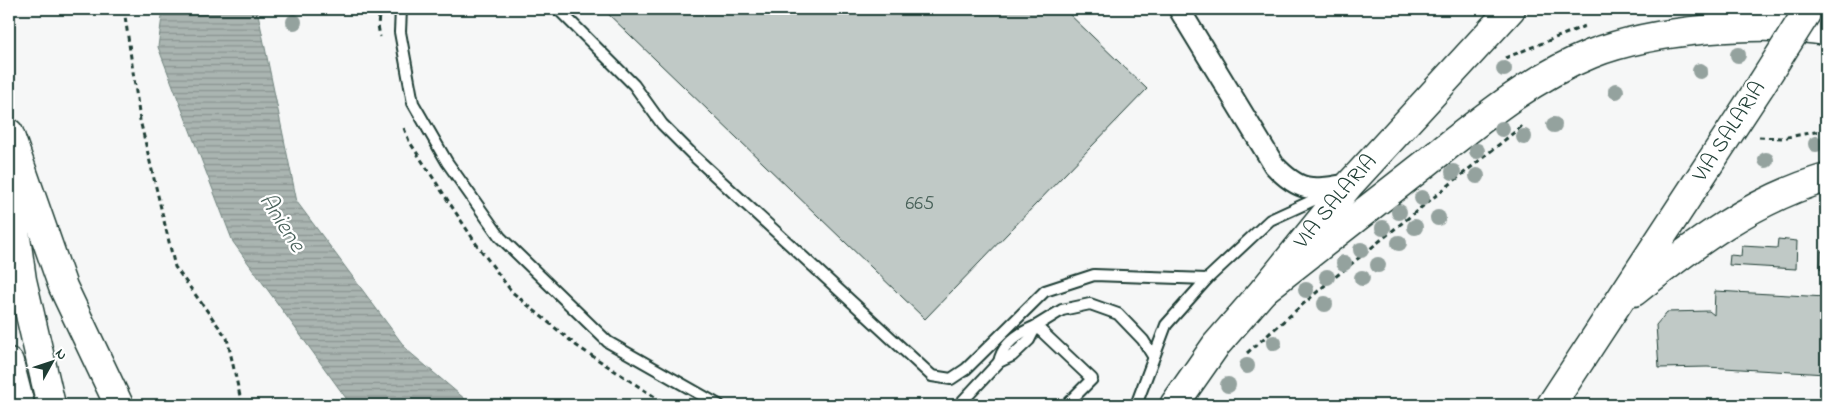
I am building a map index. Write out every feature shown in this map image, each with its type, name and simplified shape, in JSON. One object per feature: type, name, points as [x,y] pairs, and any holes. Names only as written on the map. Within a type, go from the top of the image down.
[{"type":"main road","name":"VIA SALARIA","points":[[1174,405],[1216,345],[1264,290],[1350,184],[1511,9]]},
{"type":"main road","name":"VIA SALARIA","points":[[1551,405],[1729,136],[1809,9]]},
{"type":"main road","points":[[1264,290],[1450,144],[1530,84],[1592,54],[1653,38],[1718,28],[1760,27],[1826,31]]},
{"type":"main road","points":[[9,133],[59,278],[88,344],[119,405]]},
{"type":"main road","points":[[1614,308],[1699,241],[1728,221],[1791,190],[1826,178]]},
{"type":"main road","points":[[9,188],[17,250],[31,322],[51,405]]},
{"type":"main road","points":[[31,322],[65,405]]},
{"type":"main road","points":[[9,362],[20,405]]},
{"type":"street","points":[[1179,9],[1274,165],[1289,181],[1301,187],[1315,188],[1350,184]]},
{"type":"lane","points":[[401,9],[400,32],[413,103],[447,162],[500,237],[608,342],[719,405]]},
{"type":"lane","points":[[558,9],[634,85],[662,124],[696,158],[932,376],[951,379],[966,369],[1045,291],[1094,275],[1207,279]]},
{"type":"lane","points":[[1136,405],[1166,325],[1207,279],[1270,220],[1350,184]]},
{"type":"lane","points":[[958,405],[999,362],[1001,352],[1020,332],[1036,326],[1062,310],[1090,304],[1118,314],[1143,340],[1154,356]]},
{"type":"lane","points":[[1036,326],[1092,378],[1066,405]]},
{"type":"path","points":[[124,9],[140,120],[175,267],[227,338],[242,405]]},
{"type":"path","points":[[1242,358],[1324,286],[1530,120]]},
{"type":"path","points":[[1729,136],[1782,138],[1826,130]]},
{"type":"water","name":"Aniene","points":[[163,9],[257,9],[297,202],[407,350],[472,405],[351,405],[233,242],[158,47]]},
{"type":"building","points":[[603,9],[1064,9],[1147,89],[925,319]]},
{"type":"building","points":[[1778,239],[1797,241],[1796,269],[1729,265],[1730,255],[1741,256],[1742,246],[1777,248]]},
{"type":"building","points":[[1821,251],[1826,251],[1826,270],[1820,269]]},
{"type":"building","points":[[1715,291],[1826,297],[1826,374],[1707,367],[1659,368],[1656,325],[1667,312],[1709,311],[1714,315]]}]
